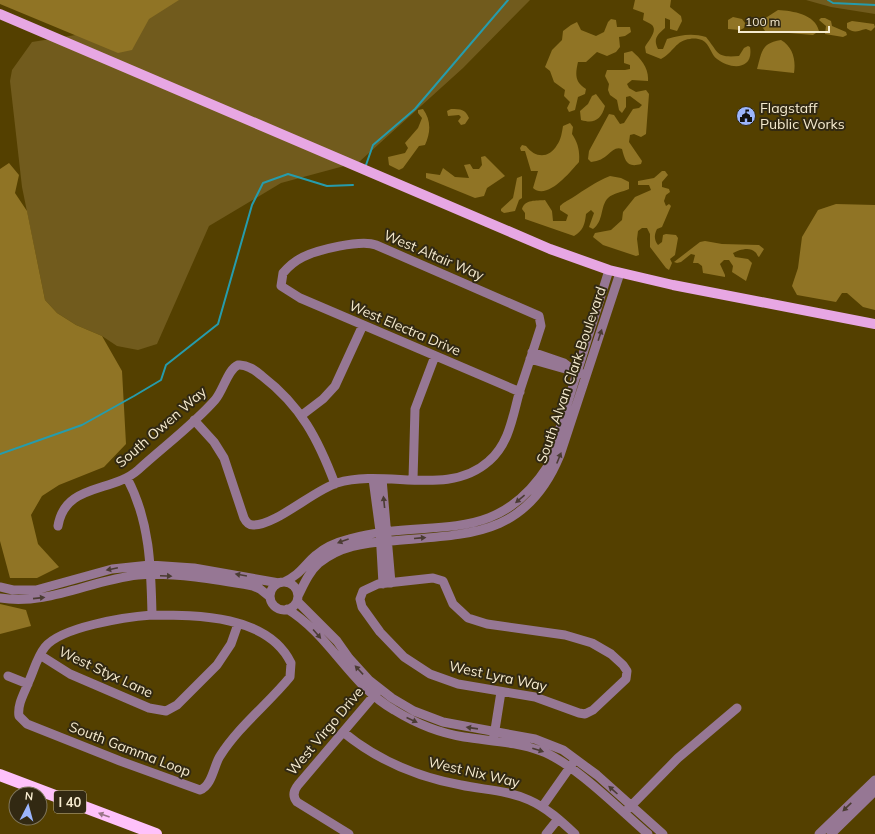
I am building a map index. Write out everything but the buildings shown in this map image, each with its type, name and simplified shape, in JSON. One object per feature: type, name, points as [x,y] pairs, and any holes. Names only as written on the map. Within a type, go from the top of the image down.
[{"type":"highway","name":"I 40","points":[[0,775],[156,834]]},
{"type":"main road","points":[[0,14],[470,216],[550,249],[609,270],[673,285],[875,324]]},
{"type":"street","name":"West Altair Way","points":[[281,286],[283,273],[302,258],[346,245],[370,243],[534,313],[540,318],[541,326],[531,356]]},
{"type":"street","name":"South Alvan Clark Boulevard","points":[[281,582],[295,577],[321,551],[348,539],[384,531],[467,524],[488,519],[511,507],[536,485],[548,466],[576,371],[609,270]]},
{"type":"street","name":"South Alvan Clark Boulevard","points":[[298,599],[313,570],[330,556],[351,546],[366,542],[472,534],[498,525],[521,511],[535,497],[553,473],[620,273]]},
{"type":"street","name":"West Electra Drive","points":[[281,286],[300,298],[520,392]]},
{"type":"street","points":[[335,484],[318,441],[302,415],[323,399],[335,386],[363,325]]},
{"type":"street","points":[[413,479],[415,409],[435,356]]},
{"type":"street","points":[[194,420],[214,442],[224,458],[243,516],[248,523],[254,525],[266,521],[335,484],[377,479],[455,478],[471,473],[493,457],[505,440],[531,356],[562,369],[576,371],[587,375]]},
{"type":"street","name":"South Owen Way","points":[[58,526],[62,511],[70,501],[79,495],[127,478],[194,420],[216,399],[232,369],[238,365],[248,366],[268,380],[302,415]]},
{"type":"street","points":[[127,478],[141,513],[148,538],[152,615]]},
{"type":"street","points":[[377,479],[384,531],[387,584]]},
{"type":"street","points":[[0,587],[13,590],[36,590],[112,569],[150,565],[194,568],[288,582],[296,588],[298,599],[337,641],[377,693],[398,713],[431,728],[457,736],[494,741],[541,751],[569,768],[648,834]]},
{"type":"street","points":[[0,598],[36,598],[54,596],[114,579],[151,575],[246,585],[260,589],[270,597],[274,606],[282,610],[295,605],[298,599]]},
{"type":"street","name":"West Lyra Way","points":[[433,578],[444,581],[453,604],[468,618],[487,624],[564,635],[584,640],[611,654],[625,668],[627,675],[623,683],[593,710],[585,714],[535,697],[458,684],[418,667],[396,649],[380,632],[362,607],[360,595],[368,588],[387,584],[433,578]]},
{"type":"street","points":[[270,597],[272,588],[281,582]]},
{"type":"street","points":[[287,609],[308,624],[354,678],[377,693],[430,717],[456,725],[535,739],[563,750],[576,758],[664,834]]},
{"type":"street","name":"South Gamma Loop","points":[[152,615],[183,615],[238,624],[257,631],[275,644],[289,659],[292,672],[288,680],[228,745],[217,761],[206,786],[200,790],[120,762],[24,722],[19,716],[19,708],[40,655],[51,641],[65,633],[125,618],[152,615]]},
{"type":"street","name":"West Styx Lane","points":[[40,655],[70,674],[149,708],[166,711],[177,705],[217,665],[231,644],[238,624]]},
{"type":"street","points":[[8,676],[28,684]]},
{"type":"street","points":[[494,741],[501,692]]},
{"type":"street","name":"West Virgo Drive","points":[[349,834],[297,802],[294,794],[298,784],[377,693]]},
{"type":"street","points":[[624,813],[678,758],[737,708]]},
{"type":"street","name":"West Nix Way","points":[[343,732],[369,752],[412,772],[451,783],[498,790],[518,796],[542,807],[575,834]]},
{"type":"street","points":[[542,807],[576,758]]},
{"type":"street","points":[[819,834],[875,780]]},
{"type":"street","points":[[831,834],[875,791]]},
{"type":"street","points":[[546,834],[558,819]]},
{"type":"shaded area","points":[[0,0],[179,0],[149,19],[132,50],[118,53],[0,4]]},
{"type":"shaded area","points":[[133,0],[530,0],[463,68],[359,162],[281,183],[209,226],[157,344],[138,350],[117,346],[102,336],[76,325],[57,313],[45,300],[22,187],[10,81],[12,70],[32,42],[88,33]]},
{"type":"shaded area","points":[[635,0],[671,0],[670,7],[681,16],[682,21],[677,31],[670,29],[670,20],[665,18],[665,28],[658,35],[656,40],[658,49],[663,49],[667,39],[696,35],[706,37],[716,51],[726,56],[739,56],[744,48],[748,46],[750,47],[750,55],[748,60],[745,64],[740,66],[723,63],[715,57],[705,42],[695,39],[681,42],[661,59],[646,53],[645,47],[652,36],[654,27],[643,20],[644,13],[633,9]]},
{"type":"shaded area","points":[[806,0],[875,0],[875,14],[831,7]]},
{"type":"shaded area","points":[[778,10],[803,14],[817,25],[819,31],[813,35],[765,31],[761,25],[764,19]]},
{"type":"shaded area","points":[[733,17],[742,19],[745,23],[744,28],[740,30],[728,29],[728,20]]},
{"type":"shaded area","points":[[821,18],[831,21],[832,26],[846,32],[847,35],[843,37],[825,34],[826,26],[819,20]]},
{"type":"shaded area","points":[[611,19],[616,20],[617,27],[630,27],[631,32],[625,36],[619,37],[620,47],[616,52],[607,56],[597,52],[586,62],[578,62],[576,71],[577,78],[580,84],[586,89],[585,94],[578,97],[575,110],[569,112],[567,108],[570,102],[564,96],[565,90],[554,82],[550,71],[545,67],[552,50],[562,40],[563,31],[571,25],[577,22],[581,30],[596,36],[604,32],[608,22]]},
{"type":"shaded area","points":[[852,21],[874,24],[875,27],[871,31],[866,29],[856,32],[852,31],[847,28],[847,23]]},
{"type":"shaded area","points":[[781,40],[788,46],[793,54],[794,73],[757,69],[763,49],[774,41]]},
{"type":"shaded area","points":[[632,51],[644,64],[648,76],[648,81],[632,80],[627,84],[629,88],[636,92],[646,90],[649,94],[646,134],[641,137],[634,134],[630,135],[629,142],[642,161],[641,164],[633,165],[627,162],[622,149],[618,148],[602,159],[591,162],[588,159],[589,151],[609,114],[614,115],[620,124],[624,123],[633,109],[639,108],[642,105],[630,96],[626,97],[626,107],[622,113],[619,110],[617,100],[610,95],[608,90],[609,84],[605,76],[607,70],[630,69],[630,65],[624,63],[624,53]]},
{"type":"shaded area","points":[[596,94],[605,106],[601,115],[593,121],[581,120],[580,111],[588,104],[592,96]]},
{"type":"shaded area","points":[[423,109],[429,122],[427,140],[425,145],[419,146],[403,168],[399,170],[389,165],[388,157],[405,153],[408,148],[405,143],[418,128],[422,118],[418,113],[418,110]]},
{"type":"shaded area","points":[[451,109],[460,109],[466,113],[469,118],[465,124],[461,125],[458,121],[461,117],[459,115],[448,116],[447,111]]},
{"type":"shaded area","points":[[570,123],[573,127],[572,134],[578,147],[579,162],[558,184],[551,188],[545,191],[539,191],[533,188],[538,171],[531,171],[525,151],[521,151],[520,148],[522,145],[526,146],[538,155],[546,155],[550,153],[554,150],[559,141],[563,126]]},
{"type":"shaded area","points":[[485,156],[505,176],[487,188],[484,196],[475,198],[426,178],[426,173],[440,175],[443,168],[455,177],[469,178],[464,165],[470,164],[473,169],[479,169],[482,165],[481,157]]},
{"type":"shaded area","points":[[9,163],[19,175],[15,193],[27,211],[45,300],[57,313],[76,325],[102,336],[122,371],[126,444],[104,467],[59,485],[42,496],[31,515],[38,544],[59,567],[37,578],[10,578],[0,541],[0,169]]},
{"type":"shaded area","points":[[662,171],[665,171],[668,175],[662,182],[662,187],[669,189],[670,192],[666,195],[664,201],[666,206],[669,204],[671,206],[662,227],[657,229],[655,237],[658,245],[662,242],[663,235],[676,235],[678,238],[675,255],[670,259],[672,263],[669,270],[650,247],[650,234],[647,228],[642,228],[638,231],[637,239],[639,255],[636,256],[603,245],[593,237],[595,233],[611,230],[622,220],[623,212],[635,197],[651,190],[649,185],[638,185],[638,181],[654,178]]},
{"type":"shaded area","points":[[522,176],[522,198],[519,200],[515,211],[504,213],[501,209],[513,198],[517,178]]},
{"type":"shaded area","points":[[610,176],[621,178],[629,182],[629,189],[608,198],[604,205],[599,222],[593,229],[589,227],[594,213],[591,210],[586,214],[584,224],[581,229],[574,236],[525,219],[525,213],[522,209],[523,206],[531,201],[545,200],[552,211],[553,221],[566,221],[568,215],[560,210],[560,206],[591,186]]},
{"type":"shaded area","points":[[836,204],[875,205],[875,310],[863,307],[847,293],[842,293],[836,302],[797,295],[792,286],[798,268],[802,237],[818,210]]},
{"type":"shaded area","points":[[705,241],[722,244],[759,245],[764,249],[759,257],[756,252],[750,249],[733,253],[735,257],[748,259],[752,263],[746,281],[732,272],[733,266],[729,260],[724,260],[720,264],[725,277],[703,273],[702,266],[698,263],[693,263],[695,255],[691,254],[681,262],[674,262],[700,242]]},
{"type":"shaded area","points":[[0,604],[26,610],[31,626],[0,634]]},
{"type":"waterway","points":[[366,165],[373,145],[415,109],[508,0]]},
{"type":"waterway","points":[[828,0],[833,3],[875,5]]},
{"type":"waterway","points":[[0,454],[82,425],[161,380],[166,365],[218,324],[252,205],[263,183],[288,174],[327,186],[353,185]]},
{"type":"place","name":"Flagstaff Public Works","points":[[746,116]]}]
